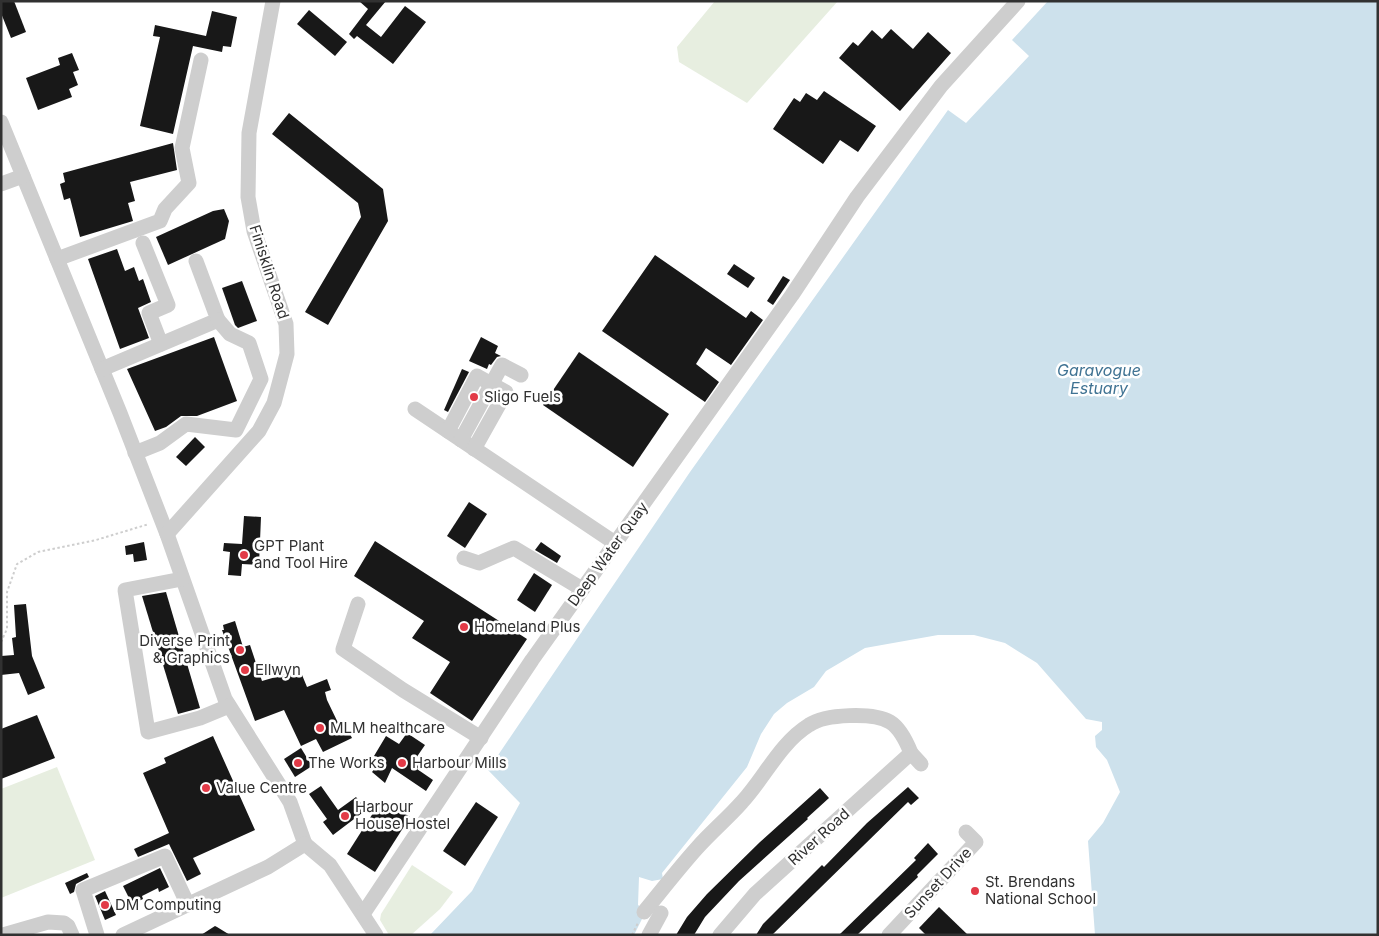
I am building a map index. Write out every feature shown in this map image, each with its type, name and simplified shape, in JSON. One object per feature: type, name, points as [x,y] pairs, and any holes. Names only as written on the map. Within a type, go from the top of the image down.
[{"type":"street","name":"Finisklin Road","points":[[164,527],[259,431],[274,402],[287,354],[286,324],[254,231],[248,197],[249,133],[272,1]]},
{"type":"street","name":"Deep Water Quay","points":[[363,914],[582,589],[635,518],[792,295],[857,197],[941,86],[1018,1]]},
{"type":"street","points":[[57,259],[160,221],[165,209],[189,183],[182,148],[201,60]]},
{"type":"street","points":[[1,122],[164,527],[229,706],[290,802],[305,844],[330,865],[376,935]]},
{"type":"street","points":[[1,184],[22,176]]},
{"type":"street","points":[[143,243],[168,305],[149,313],[161,344]]},
{"type":"street","points":[[135,453],[160,443],[186,424],[236,430],[261,379],[249,343],[230,334],[218,320],[196,261]]},
{"type":"street","points":[[102,369],[218,320]]},
{"type":"street","points":[[461,440],[502,365],[521,375]]},
{"type":"street","points":[[448,431],[477,376],[506,392],[474,449]]},
{"type":"street","points":[[414,409],[615,543]]},
{"type":"street","points":[[464,558],[478,563],[514,548],[582,589]]},
{"type":"street","points":[[182,579],[125,590],[148,732],[200,718],[229,706]]},
{"type":"street","points":[[358,604],[343,649],[403,690],[481,738]]},
{"type":"street","name":"River Road","points":[[644,912],[698,847],[743,801],[794,736],[808,725],[832,716],[866,717],[890,722],[905,739],[916,758],[755,894],[720,935]]},
{"type":"street","name":"Sunset Drive","points":[[889,935],[976,842],[966,832]]},
{"type":"street","points":[[123,935],[268,867],[305,844]]},
{"type":"street","points":[[97,935],[82,890],[165,856],[188,904]]},
{"type":"street","points":[[649,935],[661,914]]},
{"type":"street","points":[[3,935],[56,922],[68,926],[72,935]]},
{"type":"path","points":[[1,642],[7,629],[7,592],[17,564],[38,552],[164,527]]},
{"type":"shaded area","points":[[715,1],[838,1],[747,103],[679,62],[677,47]]},
{"type":"shaded area","points":[[57,767],[95,860],[1,898],[1,789]]},
{"type":"shaded area","points":[[412,865],[453,892],[440,909],[411,935],[389,935],[380,920],[381,914]]},
{"type":"water","name":"Garavogue Estuary","points":[[1048,1],[1378,1],[1378,935],[1095,935],[1088,841],[1103,823],[1120,792],[1107,760],[1096,747],[1095,736],[1102,730],[1102,722],[1086,719],[1037,663],[1005,643],[974,635],[938,635],[865,648],[826,671],[814,687],[787,703],[774,714],[761,734],[747,767],[662,873],[663,879],[652,881],[639,877],[638,905],[646,911],[634,935],[430,935],[472,891],[520,803],[488,770],[690,472],[948,110],[966,123],[1029,56],[1012,40]]},
{"type":"building","points":[[1,1],[14,1],[26,32],[11,38],[1,13]]},
{"type":"building","points":[[359,1],[386,1],[366,25],[381,37],[405,6],[426,22],[393,64],[357,36],[354,39],[349,34],[368,9]]},
{"type":"building","points":[[309,10],[347,42],[335,56],[297,24]]},
{"type":"building","points":[[212,11],[237,17],[231,47],[223,46],[222,52],[193,46],[173,134],[140,126],[160,37],[153,36],[155,25],[206,36]]},
{"type":"building","points":[[891,29],[913,49],[928,32],[951,53],[900,111],[839,58],[853,42],[858,46],[872,30],[882,39]]},
{"type":"building","points":[[72,53],[79,70],[73,72],[78,85],[69,89],[72,97],[38,110],[26,78],[60,65],[58,58]]},
{"type":"building","points":[[824,91],[876,126],[858,152],[840,140],[823,164],[773,129],[794,98],[800,102],[806,93],[817,100]]},
{"type":"building","points":[[289,113],[383,189],[388,221],[328,325],[305,312],[361,217],[358,203],[272,134]]},
{"type":"building","points":[[173,143],[177,170],[130,182],[135,201],[128,203],[133,221],[80,237],[70,198],[64,200],[60,184],[65,182],[63,173]]},
{"type":"building","points":[[224,209],[229,221],[225,239],[168,265],[156,237],[213,211]]},
{"type":"building","points":[[117,249],[125,271],[134,267],[139,281],[143,279],[151,302],[138,308],[149,338],[120,349],[88,259]]},
{"type":"building","points":[[655,255],[746,318],[751,311],[763,320],[731,365],[706,348],[696,364],[719,382],[705,402],[602,331]]},
{"type":"building","points":[[734,264],[755,278],[748,288],[727,274]]},
{"type":"building","points":[[783,276],[790,280],[773,305],[767,301]]},
{"type":"building","points":[[242,281],[257,321],[238,328],[235,325],[222,288]]},
{"type":"building","points":[[214,337],[237,401],[197,416],[181,416],[166,427],[155,431],[127,369]]},
{"type":"building","points":[[481,337],[498,346],[495,353],[501,356],[497,357],[491,365],[489,364],[487,369],[469,361]]},
{"type":"building","points":[[579,352],[669,414],[633,467],[543,405]]},
{"type":"building","points":[[462,369],[469,372],[448,412],[444,410]]},
{"type":"building","points":[[195,437],[205,447],[186,466],[176,457]]},
{"type":"building","points":[[469,502],[487,514],[465,548],[447,536]]},
{"type":"building","name":"GPT Plant and Tool Hire","points":[[244,516],[261,517],[259,565],[242,564],[241,576],[228,575],[230,552],[223,551],[224,543],[242,544]]},
{"type":"building","name":"Homeland Plus","points":[[375,541],[527,639],[472,721],[430,693],[450,662],[412,638],[424,621],[354,576]]},
{"type":"building","points":[[144,542],[147,560],[134,562],[133,554],[126,555],[125,546]]},
{"type":"building","points":[[541,542],[561,556],[557,563],[535,550]]},
{"type":"building","points":[[534,573],[552,585],[535,612],[517,600]]},
{"type":"building","points":[[166,592],[200,708],[178,714],[142,596]]},
{"type":"building","points":[[26,604],[32,656],[45,688],[28,695],[19,673],[1,675],[1,656],[14,655],[12,638],[16,637],[14,605]]},
{"type":"building","points":[[235,621],[243,647],[250,645],[262,681],[300,670],[307,687],[327,679],[331,690],[325,692],[327,700],[340,727],[345,724],[352,738],[323,752],[316,739],[301,746],[284,710],[255,721],[222,630],[224,630],[223,625]]},
{"type":"building","points":[[37,715],[55,758],[1,779],[1,729]]},
{"type":"building","name":"Harbour Mills","points":[[407,733],[425,745],[414,761],[420,765],[417,769],[433,780],[426,791],[392,768],[385,783],[372,772],[382,760],[374,756],[386,736],[399,744]]},
{"type":"building","name":"Value Centre","points":[[213,736],[255,830],[193,858],[201,874],[187,881],[169,844],[138,857],[134,849],[169,833],[143,773],[166,763],[164,758]]},
{"type":"building","name":"The Works","points":[[301,748],[312,766],[295,777],[284,759]]},
{"type":"building","name":"Harbour House Hostel","points":[[321,786],[338,810],[356,797],[366,810],[333,835],[323,822],[327,819],[309,794]]},
{"type":"building","points":[[908,787],[919,798],[911,805],[908,802],[772,935],[756,935],[763,924],[822,865],[824,867],[867,823]]},
{"type":"building","points":[[820,788],[829,798],[739,881],[705,917],[694,935],[676,935],[687,917],[707,894],[760,842]]},
{"type":"building","points":[[382,799],[410,817],[375,872],[347,854]]},
{"type":"building","points":[[476,802],[498,817],[465,866],[443,851]]},
{"type":"building","points":[[928,843],[938,854],[917,875],[918,877],[857,935],[839,935],[916,860],[914,858]]},
{"type":"building","points":[[160,868],[169,887],[159,892],[158,888],[142,896],[143,899],[132,904],[123,886]]},
{"type":"building","points":[[87,873],[89,877],[76,884],[74,892],[70,894],[65,883]]},
{"type":"building","name":"DM Computing","points":[[105,891],[116,915],[105,920],[95,896]]},
{"type":"building","points":[[939,907],[968,935],[926,935],[919,928]]},
{"type":"building","points":[[215,926],[217,927],[230,935],[201,935]]},
{"type":"place","name":"Sligo Fuels","points":[[474,397]]},
{"type":"place","name":"GPT Plant and Tool Hire","points":[[244,555]]},
{"type":"place","name":"Homeland Plus","points":[[464,627]]},
{"type":"place","name":"Diverse Print & Graphics","points":[[240,650]]},
{"type":"place","name":"Ellwyn","points":[[245,670]]},
{"type":"place","name":"MLM healthcare","points":[[320,728]]},
{"type":"place","name":"The Works","points":[[298,763]]},
{"type":"place","name":"Harbour Mills","points":[[402,763]]},
{"type":"place","name":"Value Centre","points":[[206,788]]},
{"type":"place","name":"Harbour House Hostel","points":[[345,816]]},
{"type":"place","name":"St. Brendans National School","points":[[975,891]]},
{"type":"place","name":"DM Computing","points":[[105,905]]}]
